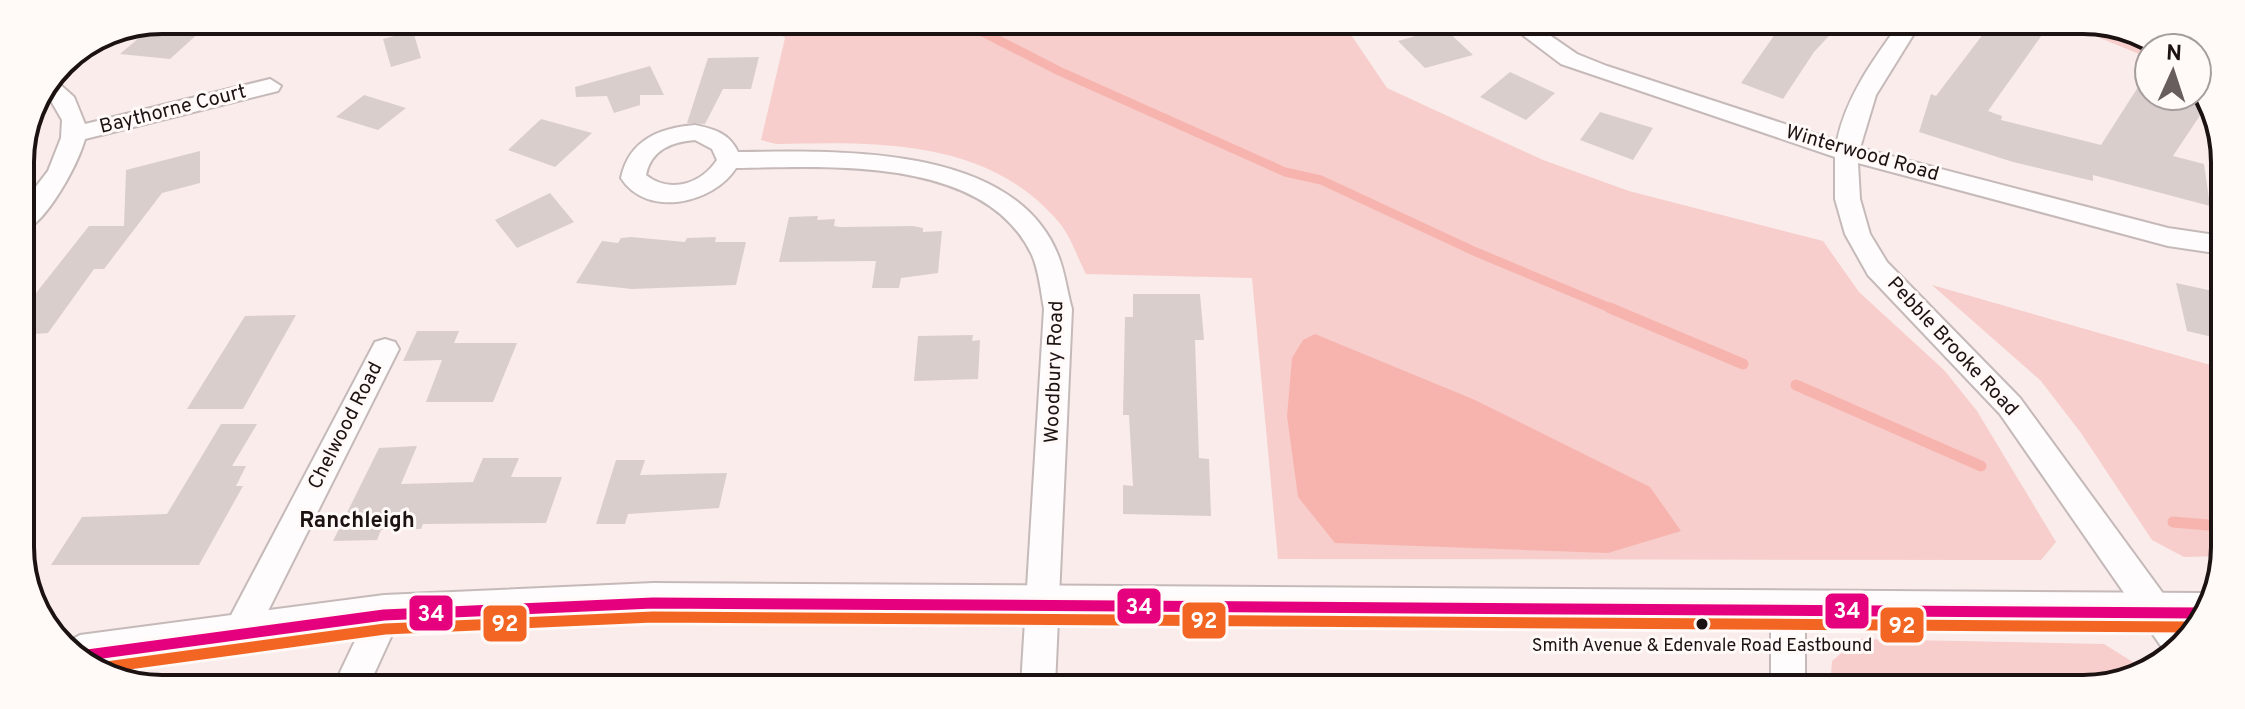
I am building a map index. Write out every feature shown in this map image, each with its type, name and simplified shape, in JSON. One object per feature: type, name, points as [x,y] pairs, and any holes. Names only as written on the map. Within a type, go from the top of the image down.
[{"type":"main road","points":[[92,654],[384,615],[653,603],[1045,602],[1788,612],[2179,624]]},
{"type":"street","name":"Winterwood Road","points":[[1533,34],[1569,59],[1599,71],[1846,152],[2168,237],[2211,243]]},
{"type":"street","name":"Pebble Brooke Road","points":[[1903,34],[1864,91],[1846,152],[1845,186],[1850,217],[1879,270],[2009,405],[2179,624]]},
{"type":"street","name":"Baythorne Court","points":[[76,134],[270,86]]},
{"type":"street","points":[[34,204],[69,154],[76,134],[72,113],[63,95],[57,90]]},
{"type":"street","name":"Woodbury Road","points":[[729,160],[879,161],[951,176],[983,190],[1016,213],[1039,240],[1056,274],[1058,309],[1039,675]]},
{"type":"street","name":"Chelwood Road","points":[[240,632],[385,349]]},
{"type":"street","points":[[1788,612],[1788,675]]},
{"type":"street","points":[[356,675],[384,615]]},
{"type":"shaded area","points":[[522,34],[650,34],[521,36]]},
{"type":"shaded area","points":[[780,34],[1350,34],[1387,88],[1543,160],[1629,191],[1823,241],[1859,292],[1944,370],[1977,411],[2056,542],[2041,560],[1278,559],[1252,278],[1086,274],[1070,239],[1057,220],[1029,193],[997,173],[963,159],[927,150],[852,144],[776,144],[761,140],[785,38]]},
{"type":"shaded area","points":[[2102,35],[2116,38],[2132,44],[2133,51],[2100,38]]},
{"type":"shaded area","points":[[1932,285],[2211,365],[2210,556],[2184,557],[2152,540],[2081,433],[2041,381]]},
{"type":"shaded area","points":[[1315,334],[1475,400],[1650,487],[1681,531],[1608,553],[1335,543],[1298,497],[1287,416],[1292,358],[1303,340]]},
{"type":"shaded area","points":[[1858,639],[2104,644],[2135,663],[2108,673],[2091,675],[1831,675],[1832,661]]},
{"type":"building","points":[[198,34],[170,59],[120,54],[141,36]]},
{"type":"building","points":[[414,34],[421,58],[391,67],[383,39]]},
{"type":"building","points":[[1423,34],[1450,34],[1473,55],[1425,68],[1398,41]]},
{"type":"building","points":[[1775,34],[1831,34],[1814,52],[1783,99],[1741,83]]},
{"type":"building","points":[[1983,34],[2043,34],[1988,111],[2002,116],[2001,120],[2101,145],[2133,95],[2133,112],[2200,112],[2173,156],[2204,164],[2210,206],[2093,175],[2093,181],[2013,162],[1919,132],[1931,94],[1936,96]]},
{"type":"building","points":[[759,57],[751,89],[723,89],[705,124],[687,123],[708,58]]},
{"type":"building","points":[[650,66],[664,95],[640,95],[640,105],[614,113],[607,96],[576,97],[575,87]]},
{"type":"building","points":[[1510,72],[1555,93],[1526,120],[1480,97]]},
{"type":"building","points":[[364,95],[406,108],[378,130],[336,117]]},
{"type":"building","points":[[1600,112],[1653,128],[1633,160],[1580,140]]},
{"type":"building","points":[[541,119],[592,133],[555,167],[508,150]]},
{"type":"building","points":[[200,151],[200,183],[162,193],[104,269],[94,269],[48,333],[34,334],[34,296],[89,226],[124,226],[126,170]]},
{"type":"building","points":[[550,193],[574,222],[517,248],[495,220]]},
{"type":"building","points":[[818,216],[817,220],[835,219],[834,226],[840,227],[913,226],[923,228],[923,232],[942,231],[938,273],[901,278],[899,288],[872,288],[876,261],[779,262],[789,217]]},
{"type":"building","points":[[716,237],[715,242],[746,242],[736,285],[632,289],[576,283],[602,241],[618,243],[621,238],[685,242],[687,238]]},
{"type":"building","points":[[2176,283],[2211,291],[2211,337],[2187,331]]},
{"type":"building","points":[[1133,294],[1200,294],[1204,340],[1195,340],[1199,458],[1209,459],[1211,516],[1123,514],[1123,485],[1133,486],[1129,415],[1123,415],[1125,317],[1133,317]]},
{"type":"building","points":[[296,315],[243,409],[187,409],[245,316]]},
{"type":"building","points":[[417,331],[459,331],[454,343],[517,343],[493,402],[426,402],[442,360],[403,361]]},
{"type":"building","points":[[973,335],[972,341],[980,340],[978,379],[914,381],[918,336]]},
{"type":"building","points":[[221,424],[257,424],[232,466],[246,466],[236,486],[243,486],[199,565],[51,565],[82,517],[167,514]]},
{"type":"building","points":[[417,446],[401,484],[473,482],[483,458],[519,458],[511,477],[562,477],[546,523],[423,524],[421,529],[381,530],[377,540],[333,541],[379,448]]},
{"type":"building","points":[[616,460],[645,460],[640,475],[727,473],[719,508],[628,514],[625,524],[596,524]]},
{"type":"waterway","points":[[987,34],[1059,71],[1285,172],[1321,180],[1476,252],[1615,310]]},
{"type":"waterway","points":[[1610,308],[1743,364]]},
{"type":"waterway","points":[[1796,385],[1981,466]]},
{"type":"waterway","points":[[2173,522],[2211,525]]},
{"type":"transit line","name":"34","points":[[92,654],[384,615],[653,603],[2193,613]]},
{"type":"transit line","name":"92","points":[[115,666],[385,629],[653,617],[2183,627]]},
{"type":"place","name":"Smith Avenue & Edenvale Road Eastbound","points":[[1702,624]]},
{"type":"district","name":"Ranchleigh","points":[[357,521]]}]
